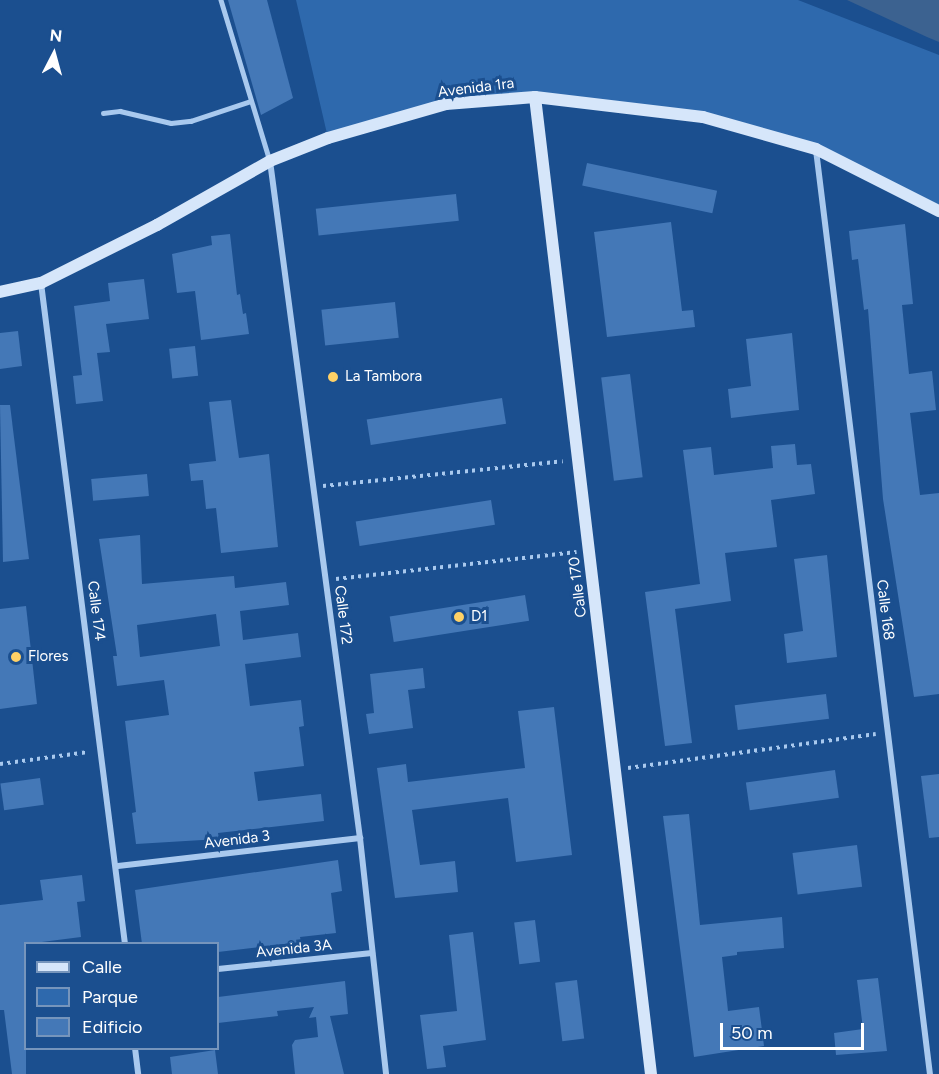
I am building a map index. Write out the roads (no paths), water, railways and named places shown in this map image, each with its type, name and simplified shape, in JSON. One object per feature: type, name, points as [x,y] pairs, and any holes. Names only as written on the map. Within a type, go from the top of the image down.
[{"type":"street","name":"Avenida 1ra","points":[[0,292],[41,283],[157,225],[270,161],[328,138],[446,105],[535,97],[703,117],[816,149],[939,211]]},
{"type":"street","name":"Calle 170","points":[[535,97],[651,1074]]},
{"type":"street","name":"Calle 168","points":[[816,149],[930,1074]]},
{"type":"street","name":"Calle 172","points":[[270,161],[360,837],[386,1074]]},
{"type":"street","name":"Calle 174","points":[[41,283],[118,866],[125,942]]},
{"type":"street","name":"Avenida 3","points":[[118,866],[360,837]]},
{"type":"street","name":"Avenida 3A","points":[[219,969],[372,952]]},
{"type":"street","points":[[135,1050],[138,1074]]},
{"type":"lane","points":[[221,0],[270,161]]},
{"type":"lane","points":[[103,113],[120,111],[171,123],[191,121],[251,101]]},
{"type":"place","name":"La Tambora","points":[[333,377]]},
{"type":"place","name":"D1","points":[[459,617]]},
{"type":"place","name":"Flores","points":[[16,657]]}]
